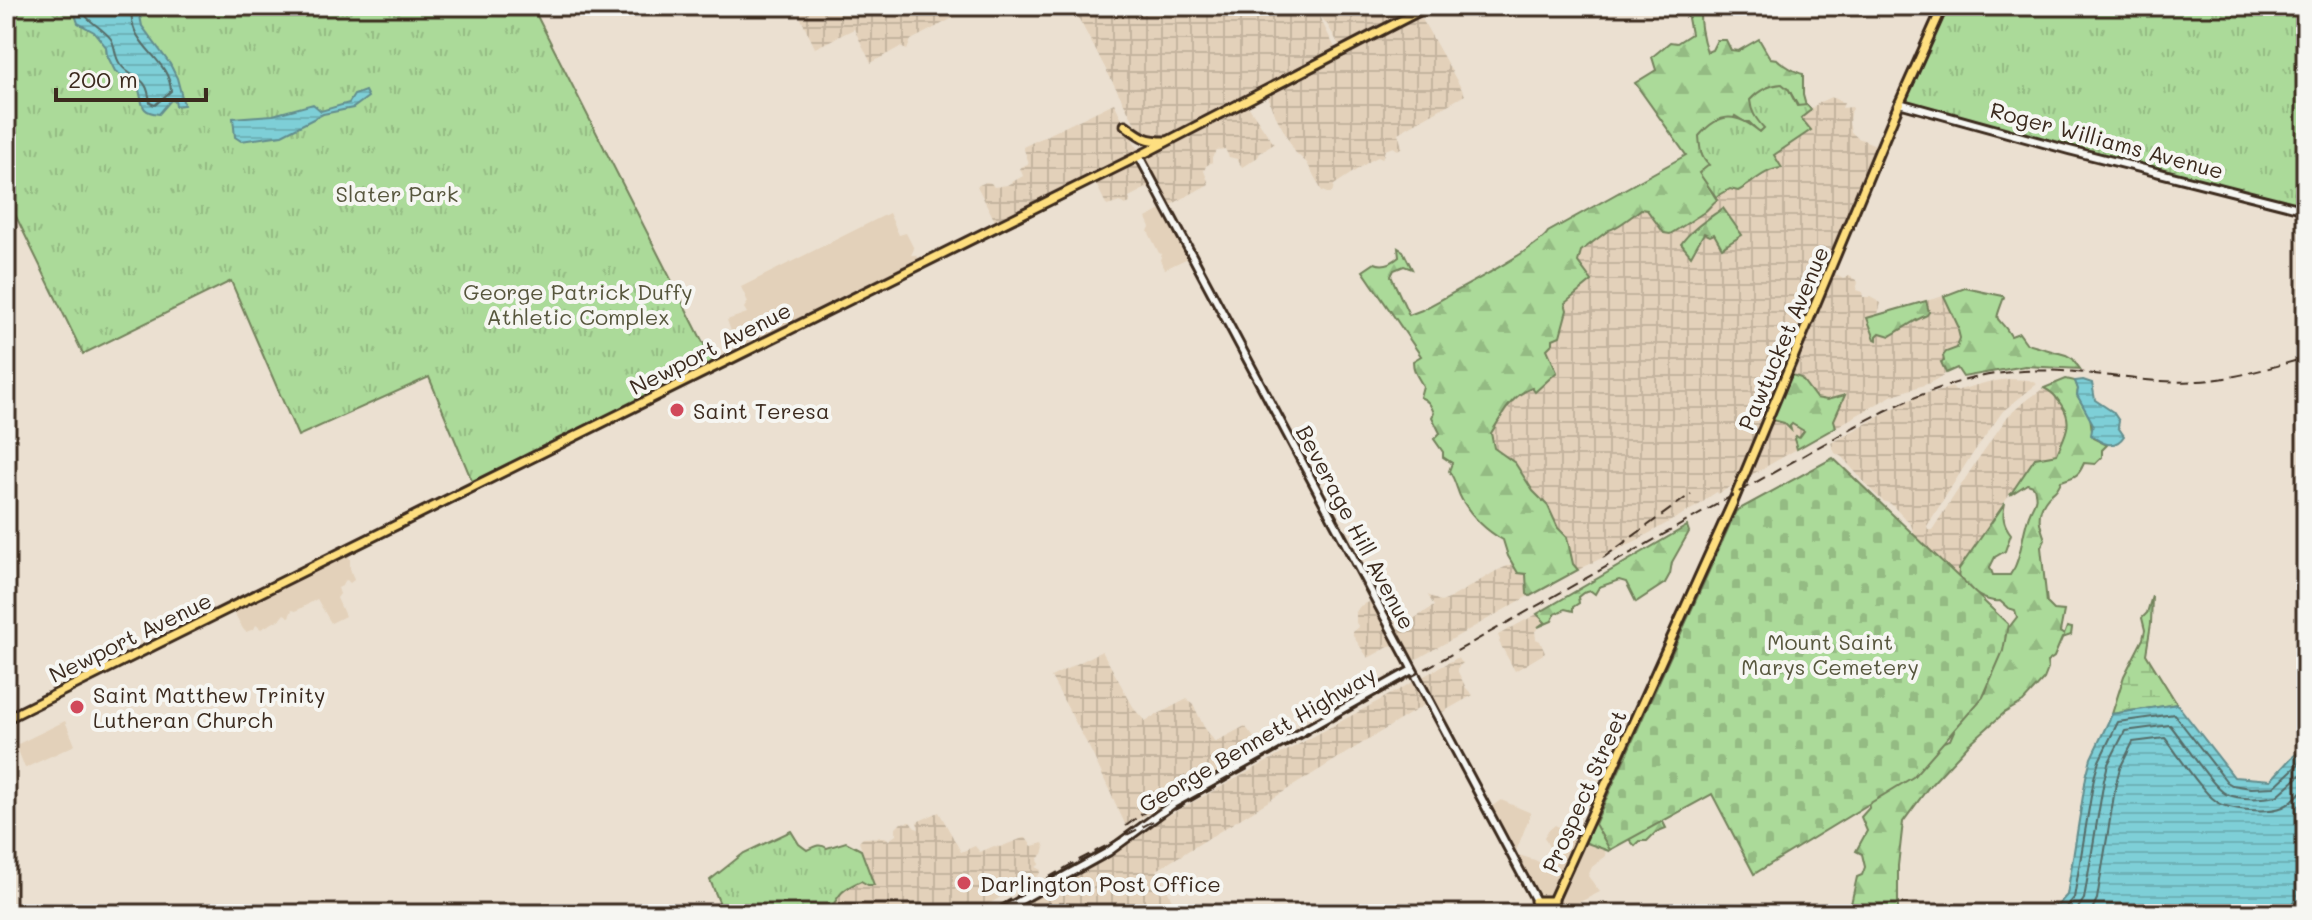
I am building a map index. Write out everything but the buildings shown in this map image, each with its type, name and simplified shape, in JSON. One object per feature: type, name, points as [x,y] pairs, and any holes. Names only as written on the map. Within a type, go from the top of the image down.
[{"type":"main road","name":"Newport Avenue","points":[[6,719],[1139,156],[1429,6]]},
{"type":"main road","name":"Pawtucket Avenue","points":[[1653,683],[1737,493],[1899,103],[1943,6]]},
{"type":"main road","name":"Roger Williams Avenue","points":[[1899,103],[2306,210]]},
{"type":"main road","points":[[1125,125],[1148,140],[1168,141]]},
{"type":"main road","name":"Beverage Hill Avenue","points":[[1139,156],[1535,901],[1545,914]]},
{"type":"main road","name":"George Bennett Highway","points":[[996,914],[1108,852],[1173,804],[1412,670]]},
{"type":"main road","name":"Prospect Street","points":[[1545,914],[1554,901],[1653,683]]},
{"type":"main road","points":[[1535,901],[1554,901]]},
{"type":"shaded area","points":[[795,6],[976,6],[911,40],[907,50],[900,47],[871,63],[854,29],[815,48]]},
{"type":"shaded area","points":[[1072,6],[1427,6],[1418,12],[1465,95],[1398,133],[1402,147],[1398,150],[1393,147],[1385,150],[1382,159],[1378,157],[1370,161],[1334,185],[1332,193],[1322,191],[1307,163],[1295,152],[1266,92],[1345,49],[1318,14],[1335,48],[1271,81],[1241,102],[1246,103],[1274,144],[1258,157],[1242,167],[1237,159],[1229,157],[1225,149],[1217,150],[1204,171],[1209,184],[1167,207],[1154,184],[1129,197],[1130,203],[1107,206],[1093,178],[997,225],[977,186],[986,182],[994,187],[1007,185],[1023,176],[1020,168],[1029,163],[1023,147],[1114,103],[1140,154],[1149,150]]},
{"type":"shaded area","points":[[1831,97],[1844,103],[1842,108],[1852,107],[1851,132],[1881,147],[1831,272],[1843,279],[1849,276],[1856,280],[1856,290],[1862,292],[1863,297],[1881,303],[1878,314],[1868,318],[1877,336],[1912,325],[1929,312],[1926,301],[1944,296],[1960,328],[1957,348],[1946,352],[1941,363],[1945,374],[1930,383],[1893,395],[1836,427],[1834,420],[1844,395],[1819,399],[1815,398],[1809,387],[1784,423],[1788,429],[1792,424],[1805,431],[1794,444],[1797,449],[1578,570],[1573,564],[1567,537],[1558,528],[1548,506],[1533,491],[1515,463],[1494,448],[1491,433],[1508,405],[1558,370],[1547,349],[1560,331],[1567,310],[1565,303],[1581,267],[1578,261],[1581,251],[1641,209],[1647,210],[1661,230],[1686,224],[1703,213],[1717,200],[1716,197],[1782,167],[1774,155],[1811,131],[1800,118]],"holes":[[[1723,208],[1740,230],[1710,235],[1704,233],[1691,256],[1681,244],[1699,225]]]},
{"type":"shaded area","points":[[1167,207],[1192,256],[1165,269],[1160,260],[1162,254],[1148,231],[1150,227],[1146,218]]},
{"type":"shaded area","points":[[889,213],[899,235],[906,233],[914,249],[911,255],[916,255],[920,264],[739,354],[727,320],[747,313],[744,308],[748,302],[741,287]]},
{"type":"shaded area","points":[[2009,379],[2029,380],[2037,384],[2003,411],[1969,459],[1927,526],[1928,530],[1932,530],[2008,416],[2024,402],[2044,388],[2055,394],[2070,420],[2057,455],[2034,458],[1960,569],[1958,580],[1921,550],[1911,525],[1891,504],[1872,491],[1835,453],[1831,443],[1909,400],[1932,391],[1952,387],[1955,391]]},
{"type":"shaded area","points":[[346,550],[354,580],[350,583],[344,581],[338,588],[340,594],[337,598],[345,616],[331,623],[317,599],[296,611],[292,610],[289,617],[284,614],[261,629],[256,625],[246,632],[243,629],[231,607]]},
{"type":"shaded area","points":[[1512,564],[1518,573],[1526,574],[1525,583],[1530,595],[1410,663],[1398,642],[1368,658],[1353,636],[1359,627],[1356,612],[1360,606],[1376,599],[1394,631],[1434,606],[1428,595],[1441,602]]},
{"type":"shaded area","points":[[1537,614],[1545,622],[1535,631],[1536,639],[1545,653],[1515,671],[1498,635]]},
{"type":"shaded area","points":[[1102,651],[1135,710],[1145,721],[1187,699],[1215,742],[1245,726],[1259,750],[1126,826],[1091,751],[1051,677]]},
{"type":"shaded area","points":[[1457,658],[1463,663],[1458,667],[1458,672],[1473,695],[1441,713],[1436,712],[1429,702],[1157,870],[1175,906],[1181,904],[1186,914],[996,914],[1087,860]]},
{"type":"shaded area","points":[[65,721],[75,745],[25,768],[16,745]]},
{"type":"shaded area","points":[[1501,800],[1531,813],[1515,854],[1547,867],[1554,850],[1544,837],[1555,825],[1563,829],[1563,835],[1605,851],[1606,856],[1592,867],[1588,876],[1600,892],[1564,910],[1552,908],[1542,914],[1488,809]]},
{"type":"shaded area","points":[[939,812],[961,852],[975,846],[980,852],[1023,838],[1032,846],[1043,843],[1043,854],[1035,867],[1041,870],[1039,875],[972,914],[828,914],[838,895],[862,881],[869,869],[859,842],[863,838],[885,837],[889,840],[896,835],[896,828],[901,823],[910,822],[919,829],[917,822]]},
{"type":"green space","name":"Slater Park","points":[[6,6],[532,6],[715,366],[474,486],[429,377],[298,436],[231,281],[83,354],[6,196]]},
{"type":"green space","points":[[1682,6],[1702,6],[1700,22],[1707,52],[1712,50],[1717,40],[1726,40],[1731,50],[1738,51],[1759,39],[1770,58],[1803,74],[1806,106],[1798,106],[1789,90],[1765,128],[1759,132],[1749,122],[1735,116],[1710,165],[1700,173],[1717,200],[1683,226],[1670,234],[1664,233],[1647,210],[1641,209],[1581,251],[1578,262],[1592,281],[1565,303],[1567,310],[1560,336],[1553,339],[1547,349],[1557,372],[1535,392],[1532,388],[1518,396],[1491,433],[1494,448],[1515,463],[1533,491],[1548,506],[1558,528],[1567,537],[1573,564],[1578,570],[1530,596],[1527,594],[1526,574],[1518,573],[1503,540],[1480,523],[1460,496],[1449,471],[1452,463],[1443,457],[1434,439],[1440,433],[1432,417],[1433,410],[1420,397],[1423,386],[1413,361],[1421,356],[1363,271],[1375,263],[1394,261],[1399,257],[1398,248],[1403,251],[1412,269],[1404,266],[1394,270],[1391,276],[1409,315],[1490,272],[1527,250],[1548,232],[1686,155],[1635,83],[1656,70],[1652,57],[1670,42],[1677,43],[1691,34]]},
{"type":"green space","points":[[1942,6],[2306,6],[2306,208],[1902,103]]},
{"type":"green space","points":[[1782,84],[1789,90],[1797,106],[1807,105],[1811,110],[1801,118],[1811,130],[1774,155],[1782,168],[1765,174],[1738,191],[1730,189],[1716,197],[1699,173],[1709,165],[1702,155],[1699,136],[1714,122],[1729,118],[1744,121],[1760,132],[1764,128],[1754,115],[1750,100],[1764,89]]},
{"type":"green space","points":[[1723,208],[1742,235],[1722,248],[1714,234],[1704,233],[1691,256],[1681,244]]},
{"type":"green space","points":[[1965,288],[2003,296],[1998,319],[2011,336],[2019,333],[2027,344],[2066,355],[2080,369],[2025,366],[1963,377],[1957,368],[1946,373],[1941,362],[1944,361],[1943,356],[1957,348],[1960,338],[1959,328],[1944,296]]},
{"type":"green space","points":[[1926,301],[1927,315],[1890,336],[1880,333],[1875,339],[1867,318]]},
{"type":"green space","points":[[1789,374],[1801,378],[1816,398],[1827,400],[1845,395],[1834,420],[1836,427],[1797,449],[1794,439],[1804,431],[1792,424],[1791,430],[1784,423],[1769,419]]},
{"type":"green space","points":[[2066,379],[2075,381],[2077,395],[2090,416],[2093,438],[2107,445],[2095,464],[2084,463],[2076,475],[2061,481],[2040,511],[2040,525],[2045,539],[2041,547],[2047,603],[2054,610],[2064,611],[2060,632],[2064,635],[2067,627],[2072,628],[2071,635],[2062,638],[2054,657],[2047,662],[2044,679],[2023,702],[2004,713],[1969,744],[1928,788],[1903,822],[1898,866],[1898,914],[1861,914],[1853,911],[1851,904],[1857,877],[1862,875],[1865,867],[1862,854],[1856,851],[1867,831],[1861,817],[1869,808],[1867,794],[1950,740],[1956,726],[1986,692],[2003,631],[2017,617],[2015,610],[2000,601],[1972,592],[1958,580],[1959,569],[2005,503],[2004,520],[2011,534],[2005,551],[1995,557],[1990,567],[1993,575],[2010,575],[2014,568],[2036,495],[2034,487],[2027,484],[2010,495],[2035,458],[2057,454],[2067,430],[2066,412],[2044,388]]},
{"type":"green space","name":"Mount Saint Marys Cemetery","points":[[1833,458],[2008,624],[2003,651],[1983,697],[1913,777],[1754,874],[1712,794],[1610,850],[1595,824],[1736,511]]},
{"type":"green space","points":[[1687,526],[1689,532],[1672,562],[1665,583],[1636,602],[1626,582],[1619,580],[1599,587],[1595,594],[1591,591],[1583,593],[1578,597],[1579,603],[1573,611],[1565,609],[1555,614],[1552,621],[1538,627],[1545,622],[1537,614]]},
{"type":"green space","points":[[2152,596],[2146,654],[2177,704],[2112,714],[2124,676],[2143,639],[2145,630],[2142,618],[2147,613]]},
{"type":"green space","points":[[1598,804],[1618,812],[1662,820],[1666,828],[1635,846],[1627,837],[1609,851],[1581,841]]},
{"type":"green space","points":[[791,831],[807,850],[846,842],[861,850],[874,885],[861,881],[844,890],[828,914],[724,914],[710,880],[744,853]]},
{"type":"water","points":[[72,6],[138,6],[142,26],[177,78],[184,105],[176,106],[175,101],[171,100],[159,114],[145,109],[138,87],[115,71],[106,47],[94,32],[78,23]]},
{"type":"water","points":[[365,91],[368,97],[353,108],[323,114],[282,135],[241,141],[235,137],[233,118],[273,115],[313,104],[321,111],[349,103],[354,95]]},
{"type":"water","points":[[2075,381],[2092,383],[2095,400],[2113,412],[2119,421],[2118,427],[2124,436],[2117,443],[2104,443],[2091,435],[2093,424],[2077,395]]},
{"type":"water","points":[[2177,704],[2234,777],[2271,780],[2306,747],[2306,914],[2042,914],[2046,908],[2058,905],[2067,895],[2086,777],[2091,758],[2112,714]]},
{"type":"railway","points":[[985,914],[1854,427],[1908,400],[1960,382],[2015,372],[2045,370],[2183,382],[2239,375],[2306,358]]},
{"type":"railway","points":[[1603,558],[1691,494]]},
{"type":"railway","points":[[1126,826],[1148,809],[1226,768]]},
{"type":"place","name":"Saint Teresa","points":[[677,410]]},
{"type":"place","name":"Saint Matthew Trinity Lutheran Church","points":[[77,707]]},
{"type":"place","name":"Darlington Post Office","points":[[964,883]]},
{"type":"park label","name":"George Patrick Duffy Athletic Complex","points":[[578,304]]}]
